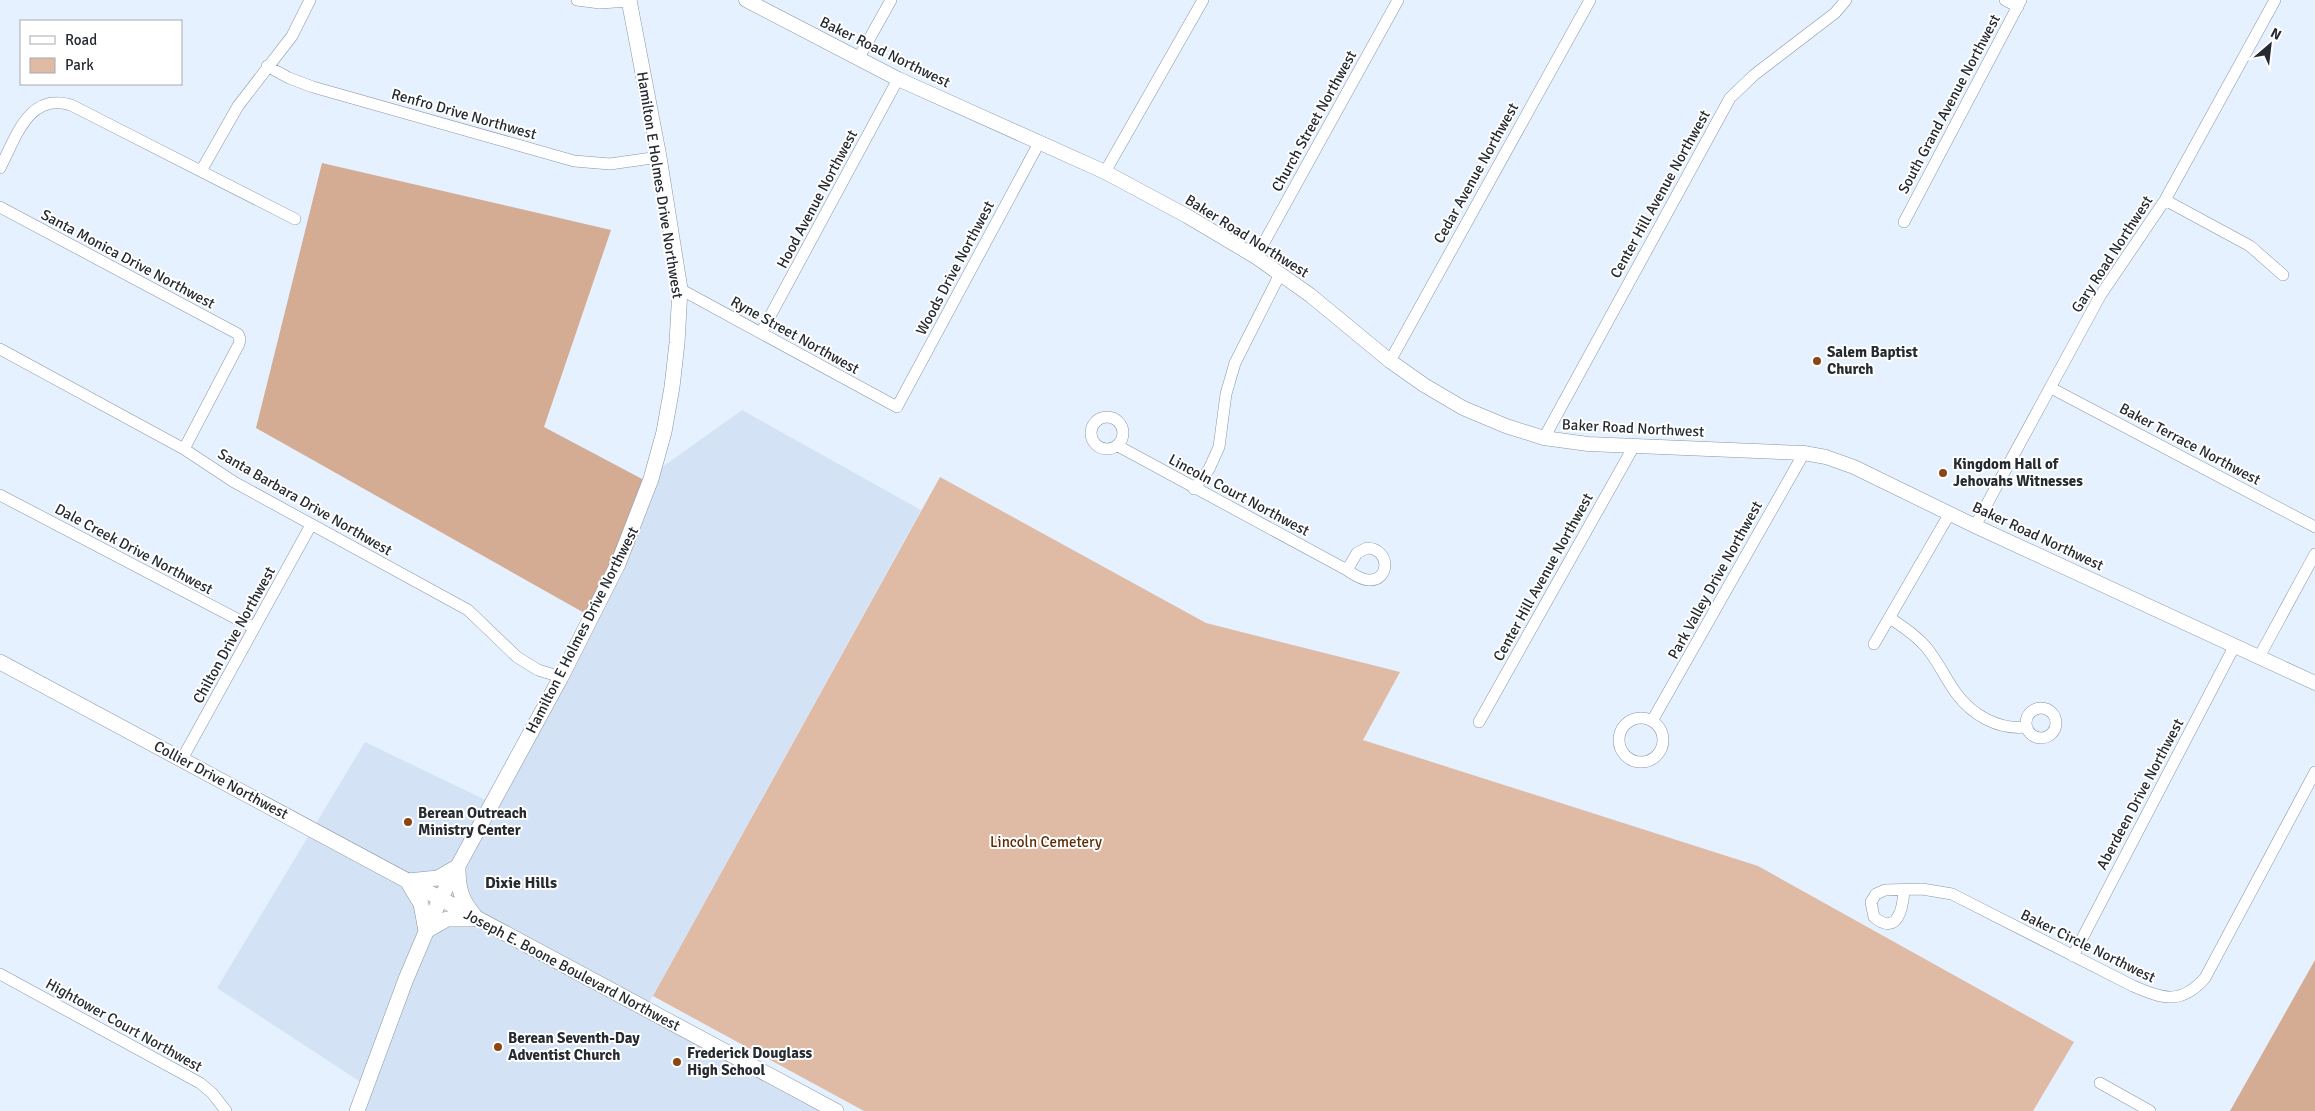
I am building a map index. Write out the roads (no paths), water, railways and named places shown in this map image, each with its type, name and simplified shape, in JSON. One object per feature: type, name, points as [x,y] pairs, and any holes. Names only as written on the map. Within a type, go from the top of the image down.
[{"type":"main road","name":"Hamilton E Holmes Drive Northwest","points":[[357,1111],[440,899],[561,677],[618,564],[636,523],[664,432],[672,387],[680,289],[630,0]]},
{"type":"main road","name":"Collier Drive Northwest","points":[[0,662],[440,899]]},
{"type":"main road","points":[[407,881],[438,878],[458,867],[460,894],[465,904],[479,920]]},
{"type":"main road","points":[[407,881],[417,894],[421,904],[426,931],[447,919],[479,920]]},
{"type":"main road","name":"Joseph E. Boone Boulevard Northwest","points":[[440,899],[836,1111]]},
{"type":"street","points":[[201,171],[238,106],[292,36],[310,0]]},
{"type":"street","points":[[577,0],[600,3],[630,0]]},
{"type":"street","name":"Baker Road Northwest","points":[[746,0],[898,79],[1105,172],[1187,216],[1256,257],[1310,295],[1390,361],[1424,386],[1463,408],[1506,426],[1544,438],[1588,444],[1804,453],[1854,467],[1975,526],[2315,683]]},
{"type":"street","points":[[858,59],[891,0]]},
{"type":"street","points":[[1105,172],[1203,0]]},
{"type":"street","name":"Church Street Northwest","points":[[1256,257],[1398,0]]},
{"type":"street","name":"Cedar Avenue Northwest","points":[[1390,361],[1590,0]]},
{"type":"street","name":"Center Hill Avenue Northwest","points":[[1544,438],[1730,98],[1754,75],[1835,13],[1846,0]]},
{"type":"street","points":[[2006,0],[2019,3]]},
{"type":"street","name":"Gary Road Northwest","points":[[1975,526],[2100,296],[2165,200],[2275,0]]},
{"type":"street","name":"South Grand Avenue Northwest","points":[[1904,222],[2019,3]]},
{"type":"street","name":"Renfro Drive Northwest","points":[[267,66],[289,78],[313,87],[574,161],[610,164],[658,157]]},
{"type":"street","name":"Hood Avenue Northwest","points":[[761,333],[898,79]]},
{"type":"street","points":[[0,168],[27,116],[38,107],[52,102],[62,102],[295,219]]},
{"type":"street","name":"Woods Drive Northwest","points":[[897,408],[1039,143]]},
{"type":"street","points":[[2165,200],[2250,246],[2283,274]]},
{"type":"street","name":"Santa Monica Drive Northwest","points":[[0,207],[238,334],[240,344],[184,449]]},
{"type":"street","points":[[1194,489],[1209,469],[1219,447],[1226,394],[1235,363],[1280,274]]},
{"type":"street","name":"Ryne Street Northwest","points":[[680,289],[897,408]]},
{"type":"street","name":"Santa Barbara Drive Northwest","points":[[0,349],[184,449],[234,482],[468,610],[517,657],[538,670],[561,677]]},
{"type":"street","name":"Baker Terrace Northwest","points":[[2051,388],[2315,527]]},
{"type":"street","name":"Lincoln Court Northwest","points":[[1118,446],[1194,489],[1347,570]]},
{"type":"street","name":"Center Hill Avenue Northwest","points":[[1479,722],[1634,446]]},
{"type":"street","name":"Park Valley Drive Northwest","points":[[1652,721],[1804,453]]},
{"type":"street","name":"Dale Creek Drive Northwest","points":[[0,495],[254,628]]},
{"type":"street","points":[[1874,644],[1950,513]]},
{"type":"street","name":"Chilton Drive Northwest","points":[[182,759],[311,525]]},
{"type":"street","points":[[2259,657],[2315,554]]},
{"type":"street","points":[[1890,618],[1909,631],[1926,647],[1940,665],[1955,693],[1971,709],[2001,726],[2026,727]]},
{"type":"street","name":"Aberdeen Drive Northwest","points":[[2073,956],[2235,645]]},
{"type":"street","name":"Baker Circle Northwest","points":[[1904,890],[1938,890],[1952,894],[2158,997],[2177,998],[2198,986],[2205,978],[2315,772]]},
{"type":"street","name":"Hightower Court Northwest","points":[[0,974],[200,1083],[212,1093],[226,1111]]},
{"type":"street","points":[[2100,1083],[2150,1111]]},
{"type":"place","name":"Salem Baptist Church","points":[[1817,361]]},
{"type":"place","name":"Kingdom Hall of Jehovahs Witnesses","points":[[1943,473]]},
{"type":"place","name":"Berean Outreach Ministry Center","points":[[408,822]]},
{"type":"place","name":"Berean Seventh-Day Adventist Church","points":[[498,1047]]},
{"type":"place","name":"Frederick Douglass High School","points":[[677,1062]]},
{"type":"district","name":"Dixie Hills","points":[[521,883]]},
{"type":"park label","name":"Lincoln Cemetery","points":[[1046,842]]}]
